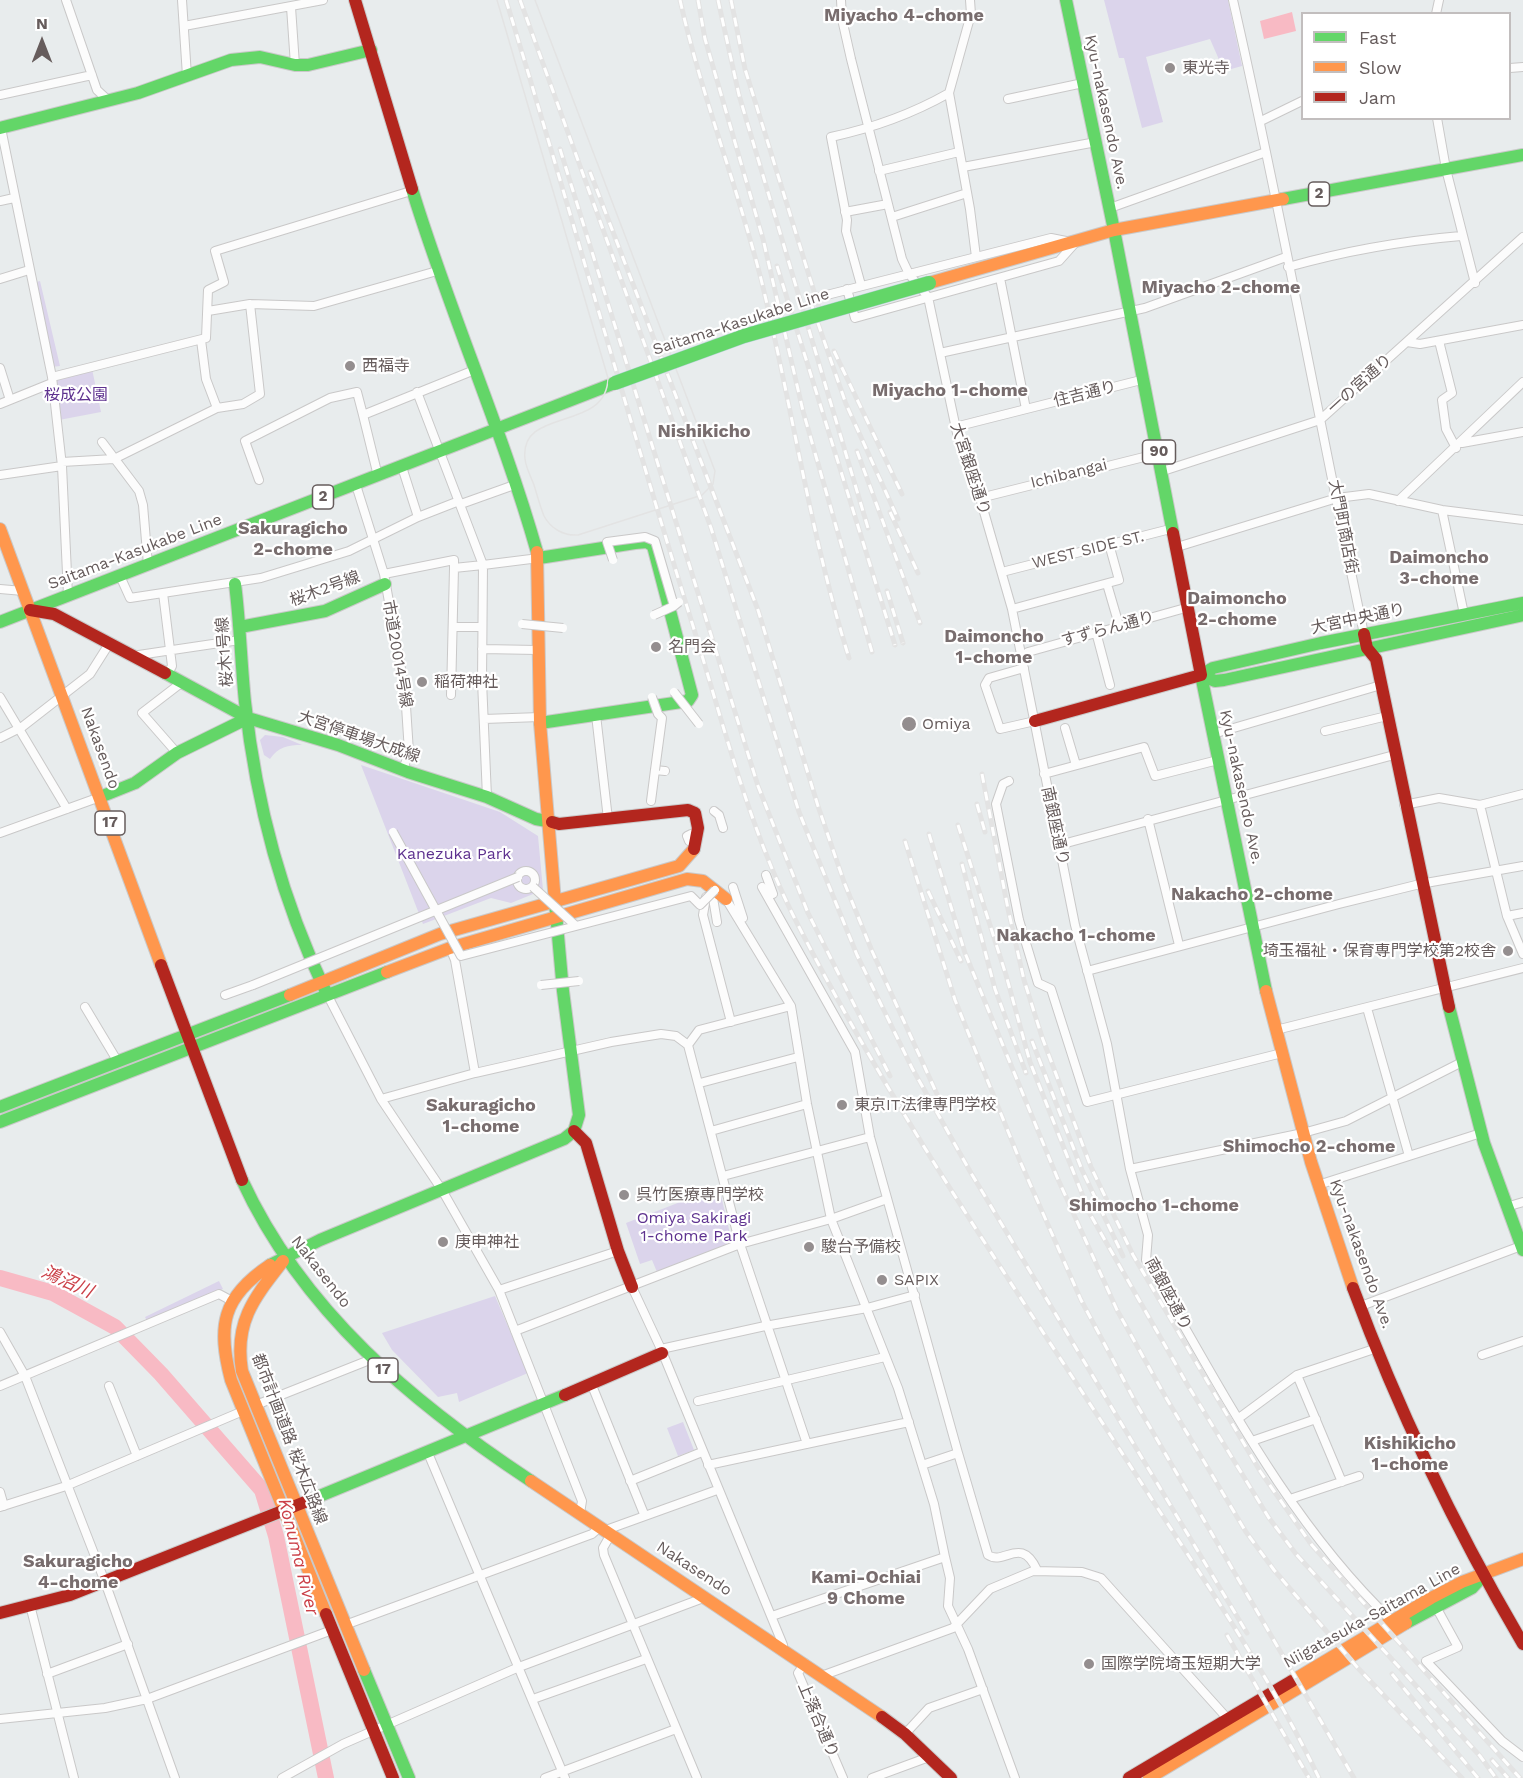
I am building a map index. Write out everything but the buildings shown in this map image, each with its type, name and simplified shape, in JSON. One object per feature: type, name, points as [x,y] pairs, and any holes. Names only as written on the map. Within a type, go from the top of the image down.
[{"type":"main road","points":[[286,1257],[564,1139],[574,1131],[579,1115],[557,916],[554,823],[540,720],[537,650],[539,558],[517,484],[472,372],[437,271],[355,0]]},
{"type":"main road","name":"Kyu-nakasendo Ave.","points":[[1065,0],[1114,230]]},
{"type":"main road","points":[[0,128],[109,100],[245,58],[260,57],[295,66],[319,64],[371,50]]},
{"type":"main road","name":"Saitama-Kasukabe Line","points":[[0,622],[615,383],[744,336],[928,290],[1114,230],[1523,155]]},
{"type":"main road","name":"90","points":[[1114,230],[1160,453],[1201,675]]},
{"type":"main road","name":"Nakasendo","points":[[0,529],[243,1184],[286,1257],[372,1359],[394,1381],[466,1437],[824,1675],[905,1734],[951,1778]]},
{"type":"main road","points":[[539,558],[635,543],[647,542],[653,546],[692,695],[688,701],[596,715],[540,720]]},
{"type":"main road","name":"桜木2号線","points":[[240,627],[324,611],[385,579]]},
{"type":"main road","name":"桜木1号線","points":[[235,584],[256,778],[272,857],[284,899],[328,996]]},
{"type":"main road","name":"大宮中央通り","points":[[1035,721],[1201,675],[1215,681],[1224,680],[1464,614],[1523,603]]},
{"type":"main road","name":"大宮停車場大成線","points":[[30,610],[54,614],[248,718],[338,745],[554,823],[682,810],[695,813],[699,830],[697,840],[685,863],[556,900]]},
{"type":"main road","name":"大宮中央通り","points":[[1366,641],[1523,615]]},
{"type":"main road","points":[[1366,641],[1376,659],[1420,884],[1462,1062],[1482,1133],[1522,1248]]},
{"type":"main road","name":"Kyu-nakasendo Ave.","points":[[1201,675],[1276,1030],[1318,1185],[1377,1348],[1440,1491],[1483,1576],[1523,1644]]},
{"type":"main road","points":[[100,797],[135,783],[177,753],[248,718]]},
{"type":"main road","points":[[0,1107],[118,1062],[191,1042],[328,996],[450,948],[687,879],[698,879],[719,891]]},
{"type":"main road","points":[[0,1122],[440,934],[556,900]]},
{"type":"main road","points":[[574,1131],[586,1143],[618,1251],[632,1287]]},
{"type":"main road","name":"都市計画道路 桜木広路線","points":[[286,1257],[255,1274],[232,1301],[226,1313],[222,1348],[231,1380],[249,1408],[296,1504],[345,1625],[393,1778]]},
{"type":"main road","name":"都市計画道路 桜木広路線","points":[[286,1257],[247,1310],[239,1333],[238,1355],[274,1514],[379,1729],[409,1778]]},
{"type":"main road","points":[[0,1613],[70,1595],[105,1582],[428,1453],[662,1351]]},
{"type":"main road","points":[[1483,1576],[1523,1559]]},
{"type":"main road","name":"Niigatasuka-Saitama Line","points":[[1129,1778],[1161,1769],[1472,1588],[1483,1576]]},
{"type":"main road","name":"Niigatasuka-Saitama Line","points":[[1149,1778],[1227,1718],[1462,1582],[1483,1576]]},
{"type":"street","points":[[66,0],[98,90],[109,100]]},
{"type":"street","points":[[182,0],[187,75]]},
{"type":"street","points":[[184,26],[323,0]]},
{"type":"street","name":"大宮銀座通り","points":[[842,0],[842,19],[902,259],[909,274],[928,290],[955,427],[980,498],[1002,572],[1035,721]]},
{"type":"street","points":[[970,0],[971,14],[949,93],[976,257]]},
{"type":"street","name":"大門町商店街","points":[[1233,0],[1261,121],[1288,267],[1366,641]]},
{"type":"street","points":[[291,7],[295,66]]},
{"type":"street","points":[[0,95],[92,75]]},
{"type":"street","points":[[1008,99],[1083,83]]},
{"type":"street","points":[[861,285],[846,231],[845,212],[831,137],[868,129],[921,109],[949,93]]},
{"type":"street","points":[[1261,121],[1301,101]]},
{"type":"street","points":[[1437,120],[1461,236],[1474,283]]},
{"type":"street","points":[[0,128],[52,380],[62,464],[68,595]]},
{"type":"street","points":[[963,167],[1096,142]]},
{"type":"street","points":[[879,171],[960,152]]},
{"type":"street","points":[[1110,208],[1266,152]]},
{"type":"street","points":[[0,404],[52,380],[206,338],[208,290],[225,282],[215,251],[411,191]]},
{"type":"street","points":[[892,217],[967,193]]},
{"type":"street","points":[[0,201],[14,198]]},
{"type":"street","points":[[845,212],[888,204]]},
{"type":"street","points":[[1288,267],[1337,253],[1391,243],[1461,236]]},
{"type":"street","points":[[819,297],[1051,238],[1076,242]]},
{"type":"street","name":"一の宮通り","points":[[1163,471],[1320,420],[1522,240]]},
{"type":"street","points":[[848,289],[855,318],[928,290],[1000,279],[1059,261],[1076,242]]},
{"type":"street","points":[[940,353],[1131,311],[1286,256]]},
{"type":"street","points":[[0,279],[30,270]]},
{"type":"street","points":[[208,311],[250,304],[314,306],[437,271]]},
{"type":"street","points":[[1000,279],[1026,409]]},
{"type":"street","points":[[0,475],[62,464],[114,459],[141,448],[190,419],[217,408],[243,404],[260,394],[250,304]]},
{"type":"street","points":[[1407,342],[1420,344],[1523,325]]},
{"type":"street","points":[[201,340],[206,379],[217,408]]},
{"type":"street","points":[[1439,341],[1452,393],[1442,400],[1446,429],[1459,445]]},
{"type":"street","points":[[0,368],[10,400]]},
{"type":"street","points":[[363,415],[472,372]]},
{"type":"street","name":"住吉通り","points":[[955,427],[1144,379]]},
{"type":"street","points":[[1398,501],[1523,382]]},
{"type":"street","points":[[259,480],[245,441],[330,398],[357,392],[378,476]]},
{"type":"street","points":[[417,392],[483,566],[483,719],[487,797]]},
{"type":"street","points":[[1459,445],[1523,432]]},
{"type":"street","points":[[102,442],[139,491],[143,505],[148,565]]},
{"type":"street","name":"Ichibangai","points":[[980,498],[1160,453]]},
{"type":"street","points":[[402,467],[418,517]]},
{"type":"street","points":[[120,576],[130,598],[235,584],[349,551],[418,517],[517,484]]},
{"type":"street","name":"市道20014号線","points":[[356,485],[385,579],[408,713],[409,752],[403,770]]},
{"type":"street","points":[[1177,547],[1337,498],[1369,494],[1442,510],[1523,520]]},
{"type":"street","points":[[1442,510],[1464,614]]},
{"type":"street","name":"WEST SIDE ST.","points":[[1002,572],[1174,528]]},
{"type":"street","points":[[613,560],[605,542],[645,537],[655,541],[677,604],[654,615]]},
{"type":"street","points":[[1012,609],[1119,580],[1108,544]]},
{"type":"street","points":[[454,568],[539,558]]},
{"type":"street","points":[[385,579],[454,560],[452,695]]},
{"type":"street","points":[[1107,584],[1119,625]]},
{"type":"street","points":[[0,589],[23,591]]},
{"type":"street","points":[[164,593],[172,666],[167,675]]},
{"type":"street","name":"すずらん通り","points":[[1028,652],[1188,607]]},
{"type":"street","points":[[522,624],[562,628]]},
{"type":"street","points":[[453,627],[482,627]]},
{"type":"street","points":[[1096,632],[1110,686]]},
{"type":"street","points":[[132,656],[233,641]]},
{"type":"street","points":[[0,738],[19,730],[90,674],[109,644]]},
{"type":"street","points":[[482,649],[537,650]]},
{"type":"street","points":[[1024,669],[989,678],[985,685],[1000,729],[1035,721]]},
{"type":"street","points":[[177,753],[142,713],[181,683]]},
{"type":"street","points":[[1213,734],[1381,685]]},
{"type":"street","points":[[674,692],[699,724]]},
{"type":"street","points":[[0,697],[67,809]]},
{"type":"street","points":[[651,801],[662,718],[658,714],[652,697]]},
{"type":"street","points":[[596,715],[608,819]]},
{"type":"street","points":[[1325,731],[1387,716]]},
{"type":"street","points":[[483,719],[540,720]]},
{"type":"street","name":"南銀座通り","points":[[1035,721],[1075,925],[1118,1095],[1130,1169],[1148,1235],[1146,1260],[1252,1441],[1290,1499],[1349,1575],[1392,1621]]},
{"type":"street","points":[[1065,728],[1076,765]]},
{"type":"street","points":[[1044,772],[1144,747],[1155,776],[1218,760]]},
{"type":"street","points":[[1059,845],[1148,819],[1394,755]]},
{"type":"street","points":[[656,770],[665,771]]},
{"type":"street","points":[[1008,781],[1003,784],[996,804],[1019,920],[1038,983],[1051,989],[1087,1102],[1282,1053]]},
{"type":"street","points":[[1404,805],[1439,798],[1480,805],[1523,794]]},
{"type":"street","points":[[0,832],[100,797]]},
{"type":"street","points":[[1480,805],[1507,916],[1523,954]]},
{"type":"street","points":[[716,813],[723,828]]},
{"type":"street","points":[[1148,819],[1179,945]]},
{"type":"street","points":[[393,832],[461,956],[691,896],[700,905],[719,891]]},
{"type":"street","points":[[1087,970],[1252,925],[1420,884],[1523,866]]},
{"type":"street","points":[[225,995],[302,967],[324,955],[518,877],[523,872],[531,872],[535,880],[533,887]]},
{"type":"street","points":[[766,875],[773,894]]},
{"type":"street","points":[[518,877],[518,884],[522,888],[533,887],[576,926]]},
{"type":"street","points":[[762,887],[855,1052],[870,1137],[988,1554],[997,1557],[1016,1552],[1025,1554],[1032,1560],[1037,1570]]},
{"type":"street","points":[[719,891],[743,918]]},
{"type":"street","points":[[717,922],[719,891]]},
{"type":"street","points":[[719,891],[790,1006],[807,1104],[831,1219],[909,1422],[934,1504],[950,1578],[948,1606],[983,1689],[1015,1778]]},
{"type":"street","points":[[719,891],[703,915],[731,1022]]},
{"type":"street","points":[[1507,916],[1523,913]]},
{"type":"street","points":[[450,948],[455,960],[475,1072]]},
{"type":"street","points":[[1276,1030],[1523,968]]},
{"type":"street","points":[[542,984],[579,981]]},
{"type":"street","points":[[328,996],[381,1099],[442,1190],[499,1290],[514,1331],[546,1403],[582,1501],[580,1513]]},
{"type":"street","points":[[688,1045],[699,1030],[790,1006]]},
{"type":"street","points":[[85,1007],[118,1062]]},
{"type":"street","points":[[1367,1008],[1409,1155]]},
{"type":"street","points":[[381,1099],[475,1072],[661,1034],[676,1036],[688,1045],[700,1083],[740,1244],[765,1326],[807,1444]]},
{"type":"street","points":[[700,1083],[798,1057]]},
{"type":"street","points":[[1130,1169],[1303,1133],[1346,1120],[1462,1062]]},
{"type":"street","points":[[711,1131],[807,1104]]},
{"type":"street","points":[[1318,1185],[1482,1133]]},
{"type":"street","points":[[723,1176],[870,1137]]},
{"type":"street","points":[[514,1331],[740,1244],[831,1219],[887,1199]]},
{"type":"street","points":[[1506,1207],[1523,1202]]},
{"type":"street","points":[[1361,1306],[1522,1248]]},
{"type":"street","points":[[499,1290],[618,1251]]},
{"type":"street","points":[[632,1287],[662,1351],[717,1490],[785,1649]]},
{"type":"street","points":[[0,1386],[219,1294],[232,1301]]},
{"type":"street","points":[[662,1351],[765,1326],[867,1308],[915,1295]]},
{"type":"street","points":[[0,1332],[25,1376],[105,1582],[175,1778]]},
{"type":"street","points":[[1482,1355],[1523,1341]]},
{"type":"street","points":[[1239,1418],[1297,1375],[1377,1348]]},
{"type":"street","points":[[698,1401],[885,1357]]},
{"type":"street","points":[[0,1492],[2,1506],[66,1486],[249,1408],[372,1359]]},
{"type":"street","points":[[1297,1375],[1342,1482]]},
{"type":"street","points":[[591,1383],[644,1514]]},
{"type":"street","points":[[109,1386],[137,1456]]},
{"type":"street","points":[[1252,1441],[1316,1419]]},
{"type":"street","points":[[708,1465],[909,1422]]},
{"type":"street","points":[[630,1481],[702,1452]]},
{"type":"street","points":[[428,1453],[564,1774]]},
{"type":"street","points":[[922,1465],[958,1453]]},
{"type":"street","points":[[1290,1499],[1359,1476]]},
{"type":"street","points":[[345,1625],[644,1514],[717,1490]]},
{"type":"street","points":[[606,1530],[604,1554],[631,1624],[697,1778]]},
{"type":"street","points":[[772,1616],[945,1557]]},
{"type":"street","points":[[824,1675],[944,1632],[956,1624],[990,1589],[1037,1570],[1082,1572],[1101,1578],[1227,1718]]},
{"type":"street","points":[[282,1778],[379,1729],[519,1667],[706,1597]]},
{"type":"street","points":[[30,1605],[74,1778]]},
{"type":"street","points":[[1436,1607],[1458,1647],[1426,1661],[1502,1741],[1523,1757]]},
{"type":"street","points":[[0,1719],[105,1708],[147,1699],[332,1630]]},
{"type":"street","points":[[48,1674],[128,1644]]},
{"type":"street","points":[[533,1699],[646,1659]]},
{"type":"street","name":"上落合通り","points":[[806,1663],[798,1673],[843,1778]]},
{"type":"street","points":[[905,1734],[929,1708],[983,1689]]},
{"type":"street","points":[[545,1778],[564,1774],[676,1730]]},
{"type":"street","points":[[872,1778],[929,1757]]},
{"type":"green space","points":[[1104,0],[1228,0],[1242,66],[1224,71],[1210,39],[1146,57],[1163,122],[1142,128],[1124,58],[1119,58]]},
{"type":"green space","points":[[40,281],[60,366],[52,367],[33,283]]},
{"type":"green space","name":"桜成公園","points":[[92,369],[101,412],[59,420],[54,378]]},
{"type":"green space","points":[[265,735],[283,737],[302,745],[284,748],[270,759],[264,755],[260,740]]},
{"type":"green space","name":"Kanezuka Park","points":[[361,765],[500,812],[538,836],[543,890],[511,903],[491,898],[423,924]]},
{"type":"green space","name":"Omiya Sakiragi 1-chome Park","points":[[719,1187],[731,1238],[729,1244],[657,1272],[652,1260],[640,1264],[626,1223]]},
{"type":"green space","points":[[219,1281],[223,1289],[147,1321],[145,1317]]},
{"type":"green space","points":[[495,1296],[528,1373],[459,1402],[457,1393],[438,1397],[392,1350],[382,1333]]},
{"type":"green space","points":[[683,1422],[694,1450],[678,1456],[667,1428]]},
{"type":"shaded area","points":[[1292,12],[1296,31],[1264,39],[1260,21]]},
{"type":"waterway","name":"Konuma River","points":[[0,1278],[53,1293],[115,1327],[161,1374],[262,1490],[276,1536],[326,1778]]},
{"type":"tram line","points":[[497,0],[608,378],[604,395],[594,406],[535,432],[527,443],[525,459],[527,469],[544,516],[558,531],[578,535],[702,495],[713,484],[715,471],[535,0]]},
{"type":"railway","points":[[506,0],[727,740],[752,816],[781,890],[837,999],[879,1072],[967,1216],[1240,1635],[1319,1778]]},
{"type":"railway","points":[[520,0],[711,528],[799,812],[857,955],[912,1068],[971,1173],[1247,1633]]},
{"type":"railway","points":[[680,0],[698,70],[761,279],[812,517],[849,658]]},
{"type":"railway","points":[[698,0],[705,39],[763,239],[803,411],[872,652]]},
{"type":"railway","points":[[718,0],[739,95],[868,528]]},
{"type":"railway","points":[[731,0],[745,69],[821,314]]},
{"type":"railway","points":[[560,149],[758,786],[808,913],[890,1076]]},
{"type":"railway","points":[[590,172],[758,610],[818,806],[844,882],[872,951],[941,1103]]},
{"type":"railway","points":[[777,266],[895,645]]},
{"type":"railway","points":[[812,306],[846,404],[898,519]]},
{"type":"railway","points":[[834,351],[902,494]]},
{"type":"railway","points":[[857,451],[920,623]]},
{"type":"railway","points":[[890,512],[918,573]]},
{"type":"railway","points":[[887,591],[903,643]]},
{"type":"railway","points":[[982,774],[1024,980],[1042,1037],[1091,1167],[1133,1255],[1260,1471],[1311,1544],[1520,1778]]},
{"type":"railway","points":[[977,804],[985,832]]},
{"type":"railway","points":[[958,825],[1006,975],[1030,1062],[1090,1214],[1187,1384],[1269,1518],[1296,1554],[1480,1756],[1496,1778]]},
{"type":"railway","points":[[929,834],[965,953],[1057,1177],[1117,1310],[1165,1396],[1246,1532],[1274,1570],[1357,1667],[1462,1778]]},
{"type":"railway","points":[[905,841],[955,1000],[1020,1161],[1081,1300],[1137,1405],[1354,1778]]},
{"type":"railway","points":[[962,864],[995,989],[1026,1073]]},
{"type":"railway","points":[[928,891],[961,961]]},
{"type":"railway","points":[[1032,1041],[1082,1170],[1123,1256]]},
{"type":"railway","points":[[1227,1635],[1309,1778]]},
{"type":"railway","points":[[1392,1674],[1478,1778]]},
{"type":"railway","points":[[1492,1760],[1508,1778]]},
{"type":"traffic: fast","points":[[1066,0],[1114,230]]},
{"type":"traffic: fast","points":[[0,128],[138,93],[231,60],[260,57],[295,65],[308,65],[371,50]]},
{"type":"traffic: fast","points":[[1283,199],[1523,155]]},
{"type":"traffic: fast","points":[[412,189],[442,280],[508,461],[537,552]]},
{"type":"traffic: fast","points":[[1114,230],[1173,533]]},
{"type":"traffic: fast","points":[[615,383],[744,336],[929,283]]},
{"type":"traffic: fast","points":[[0,622],[615,383]]},
{"type":"traffic: fast","points":[[539,558],[635,543],[647,542],[653,546],[692,695],[688,701],[540,723]]},
{"type":"traffic: fast","points":[[235,584],[245,702],[256,777],[283,885],[295,920],[325,990]]},
{"type":"traffic: fast","points":[[240,627],[325,611],[385,584]]},
{"type":"traffic: fast","points":[[1201,675],[1213,668],[1321,643],[1523,603]]},
{"type":"traffic: fast","points":[[1201,675],[1215,681],[1224,680],[1523,615]]},
{"type":"traffic: fast","points":[[165,673],[248,718],[338,745],[408,772],[487,797],[536,819],[552,822]]},
{"type":"traffic: fast","points":[[1201,675],[1266,991]]},
{"type":"traffic: fast","points":[[100,797],[135,783],[177,753],[248,718]]},
{"type":"traffic: fast","points":[[270,1265],[320,1240],[564,1139],[574,1131],[579,1115],[563,991],[555,902]]},
{"type":"traffic: fast","points":[[0,1122],[387,972]]},
{"type":"traffic: fast","points":[[0,1107],[290,995]]},
{"type":"traffic: fast","points":[[1449,1007],[1484,1143],[1523,1250]]},
{"type":"traffic: fast","points":[[242,1180],[267,1228],[296,1272],[329,1313],[365,1351],[445,1420],[531,1481]]},
{"type":"traffic: fast","points":[[310,1500],[565,1395]]},
{"type":"traffic: fast","points":[[1406,1623],[1472,1588],[1482,1577]]},
{"type":"traffic: fast","points":[[364,1670],[409,1778]]},
{"type":"traffic: slow","points":[[929,283],[1114,230],[1283,199]]},
{"type":"traffic: slow","points":[[0,529],[161,965]]},
{"type":"traffic: slow","points":[[537,552],[540,723],[555,902]]},
{"type":"traffic: slow","points":[[290,995],[440,934],[679,866],[694,849]]},
{"type":"traffic: slow","points":[[387,972],[450,948],[687,879],[703,881],[726,899]]},
{"type":"traffic: slow","points":[[1266,991],[1311,1162],[1353,1288]]},
{"type":"traffic: slow","points":[[283,1261],[255,1299],[244,1324],[240,1354],[242,1371],[364,1670]]},
{"type":"traffic: slow","points":[[270,1265],[254,1277],[233,1301],[227,1314],[224,1344],[231,1380],[326,1614]]},
{"type":"traffic: slow","points":[[531,1481],[882,1717]]},
{"type":"traffic: slow","points":[[1292,1681],[1431,1598],[1462,1582],[1523,1559]]},
{"type":"traffic: slow","points":[[1149,1778],[1406,1623]]},
{"type":"traffic: jam","points":[[355,0],[412,189]]},
{"type":"traffic: jam","points":[[1035,721],[1201,675],[1173,533]]},
{"type":"traffic: jam","points":[[30,610],[54,614],[165,673]]},
{"type":"traffic: jam","points":[[1364,634],[1367,648],[1376,659],[1449,1007]]},
{"type":"traffic: jam","points":[[552,822],[559,824],[688,810],[695,813],[698,828],[694,849]]},
{"type":"traffic: jam","points":[[161,965],[242,1180]]},
{"type":"traffic: jam","points":[[574,1131],[586,1143],[618,1251],[632,1287]]},
{"type":"traffic: jam","points":[[1353,1288],[1409,1425],[1430,1470],[1523,1644]]},
{"type":"traffic: jam","points":[[565,1395],[662,1353]]},
{"type":"traffic: jam","points":[[0,1613],[70,1595],[310,1500]]},
{"type":"traffic: jam","points":[[326,1614],[393,1778]]},
{"type":"traffic: jam","points":[[1129,1778],[1292,1681]]},
{"type":"traffic: jam","points":[[882,1717],[905,1734],[951,1778]]},
{"type":"place","name":"東光寺","points":[[1170,68]]},
{"type":"place","name":"西福寺","points":[[350,366]]},
{"type":"place","name":"名門会","points":[[656,647]]},
{"type":"place","name":"稲荷神社","points":[[422,682]]},
{"type":"place","name":"Omiya","points":[[909,724]]},
{"type":"place","name":"埼玉福祉・保育専門学校第2校舎","points":[[1508,951]]},
{"type":"place","name":"東京IT法律専門学校","points":[[842,1105]]},
{"type":"place","name":"呉竹医療専門学校","points":[[624,1195]]},
{"type":"place","name":"庚申神社","points":[[443,1242]]},
{"type":"place","name":"駿台予備校","points":[[809,1247]]},
{"type":"place","name":"SAPIX","points":[[882,1280]]},
{"type":"place","name":"国際学院埼玉短期大学","points":[[1089,1664]]},
{"type":"district","name":"Miyacho 4-chome","points":[[904,16]]},
{"type":"district","name":"Miyacho 2-chome","points":[[1221,288]]},
{"type":"district","name":"Miyacho 1-chome","points":[[950,391]]},
{"type":"district","name":"Nishikicho","points":[[704,432]]},
{"type":"district","name":"Sakuragicho 2-chome","points":[[293,539]]},
{"type":"district","name":"Daimoncho 3-chome","points":[[1439,568]]},
{"type":"district","name":"Daimoncho 2-chome","points":[[1237,609]]},
{"type":"district","name":"Daimoncho 1-chome","points":[[994,647]]},
{"type":"district","name":"Nakacho 2-chome","points":[[1252,895]]},
{"type":"district","name":"Nakacho 1-chome","points":[[1076,936]]},
{"type":"district","name":"Sakuragicho 1-chome","points":[[481,1116]]},
{"type":"district","name":"Shimocho 2-chome","points":[[1309,1147]]},
{"type":"district","name":"Shimocho 1-chome","points":[[1154,1206]]},
{"type":"district","name":"Kishikicho 1-chome","points":[[1410,1454]]},
{"type":"district","name":"Sakuragicho 4-chome","points":[[78,1572]]},
{"type":"district","name":"Kami-Ochiai 9 Chome","points":[[866,1588]]},
{"type":"water label","name":"鴻沼川","points":[[67,1282]]}]
